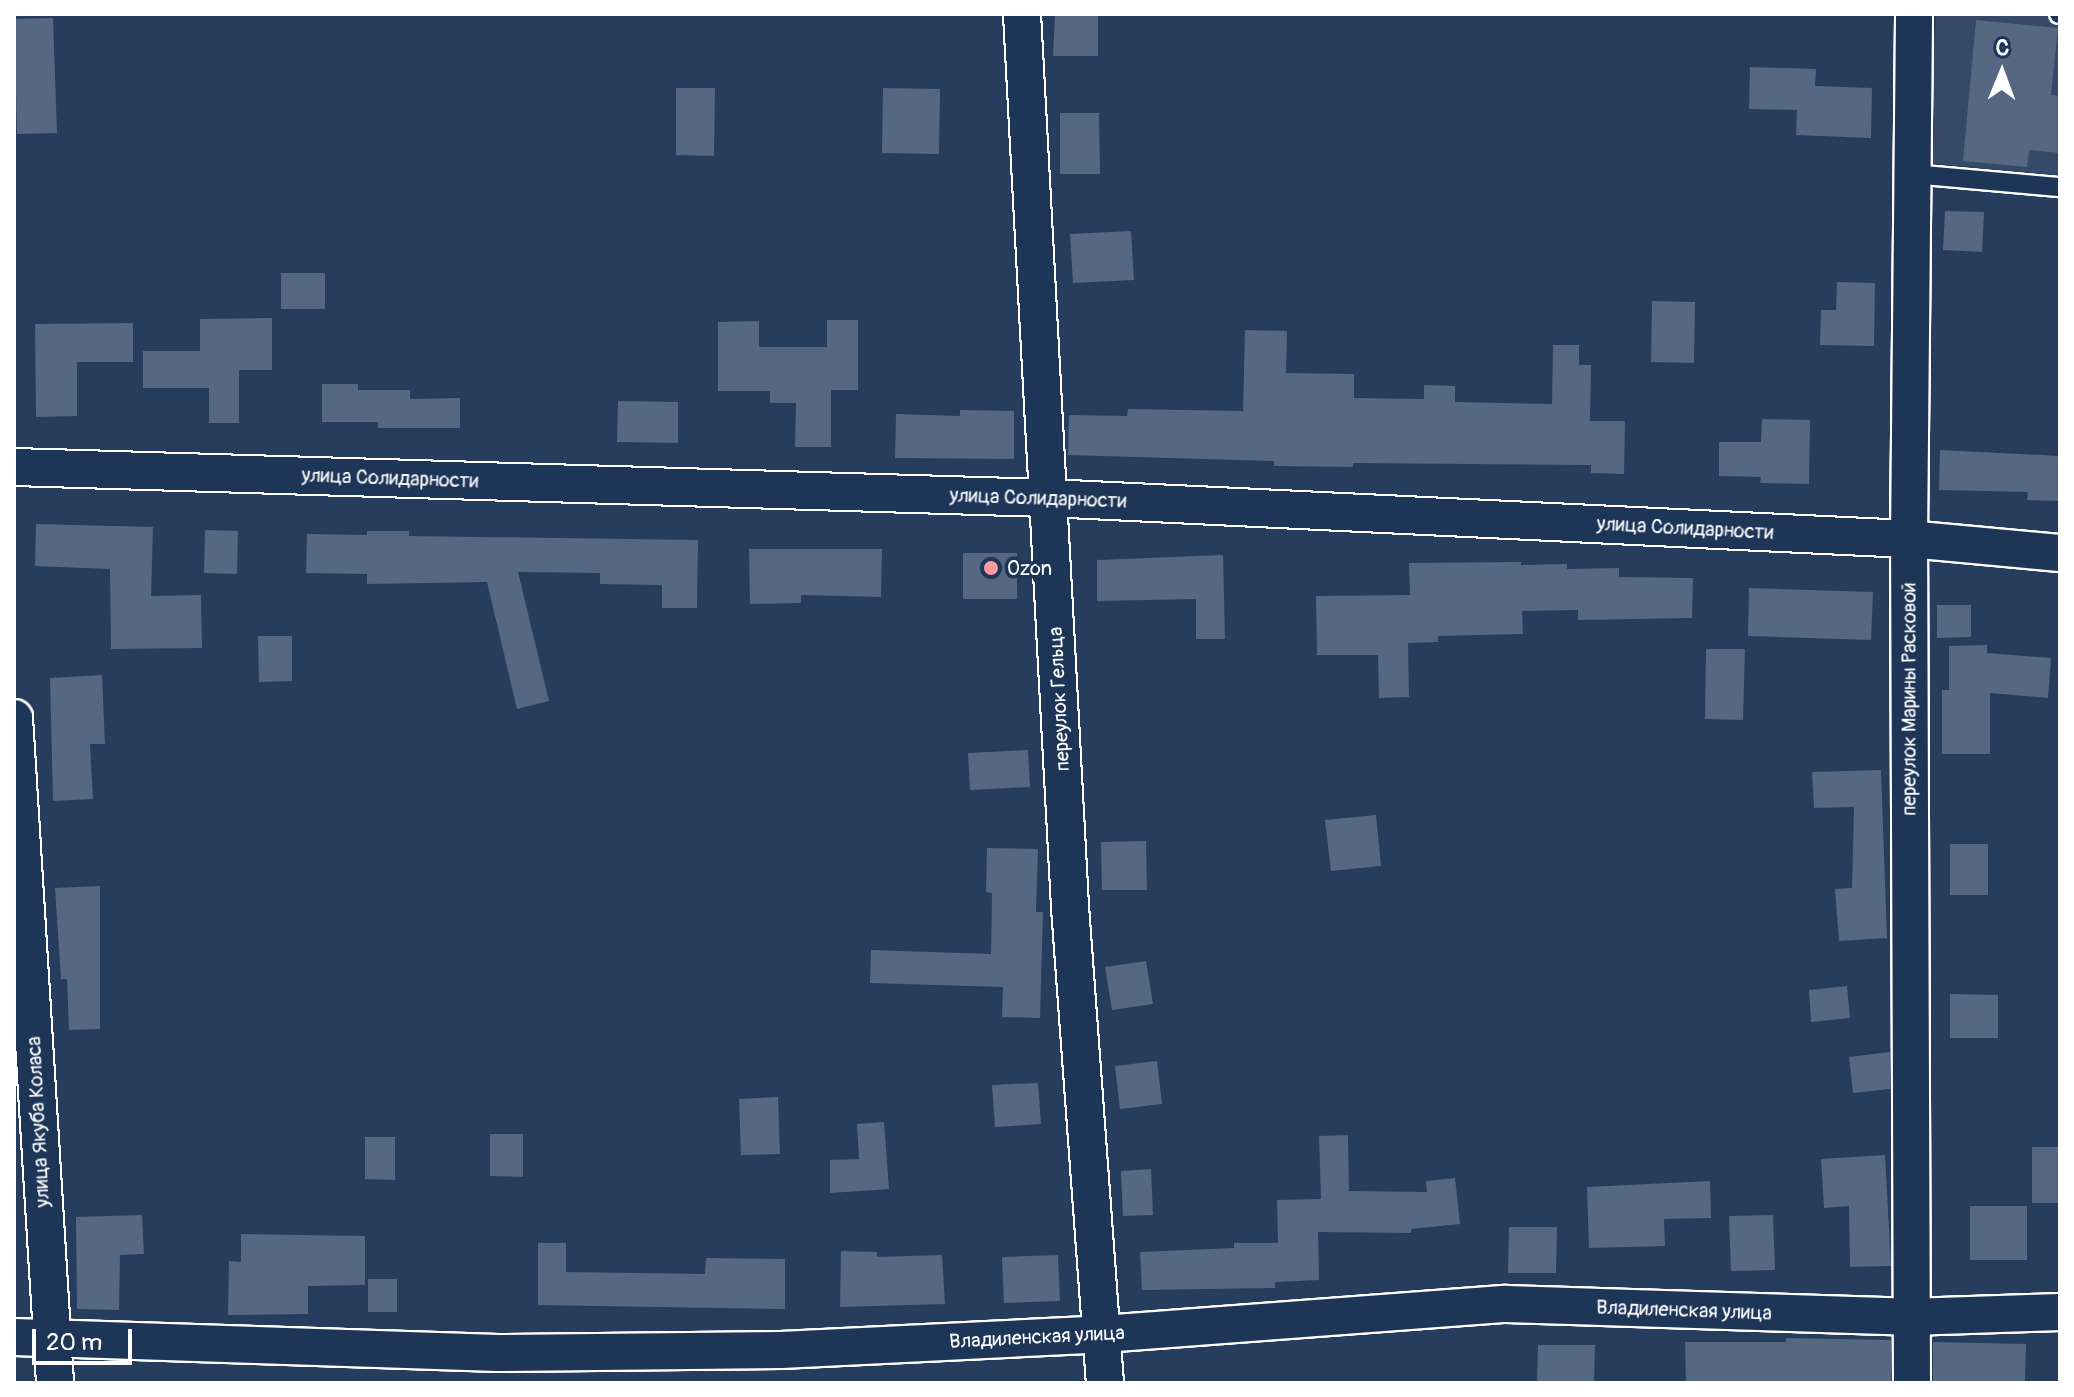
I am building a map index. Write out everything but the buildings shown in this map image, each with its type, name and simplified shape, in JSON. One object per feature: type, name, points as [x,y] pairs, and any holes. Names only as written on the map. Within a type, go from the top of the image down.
[{"type":"street","name":"переулок Гельца","points":[[1022,14],[1070,907],[1105,1383]]},
{"type":"street","name":"переулок Марины Расковой","points":[[1912,1383],[1909,1317],[1909,539],[1914,14]]},
{"type":"street","name":"улица Солидарности","points":[[14,467],[1048,498],[1909,539],[2060,553]]},
{"type":"street","name":"улица Якуба Коласа","points":[[14,718],[55,1383]]},
{"type":"street","name":"Владиленская улица","points":[[14,1337],[498,1353],[781,1350],[1103,1334],[1506,1304],[1909,1317],[2060,1312]]},
{"type":"lane","points":[[1913,174],[2060,187]]},
{"type":"shaded area","points":[[1936,14],[2060,14],[2060,175],[1928,163]]},
{"type":"place","name":"Ozon","points":[[991,568]]}]
